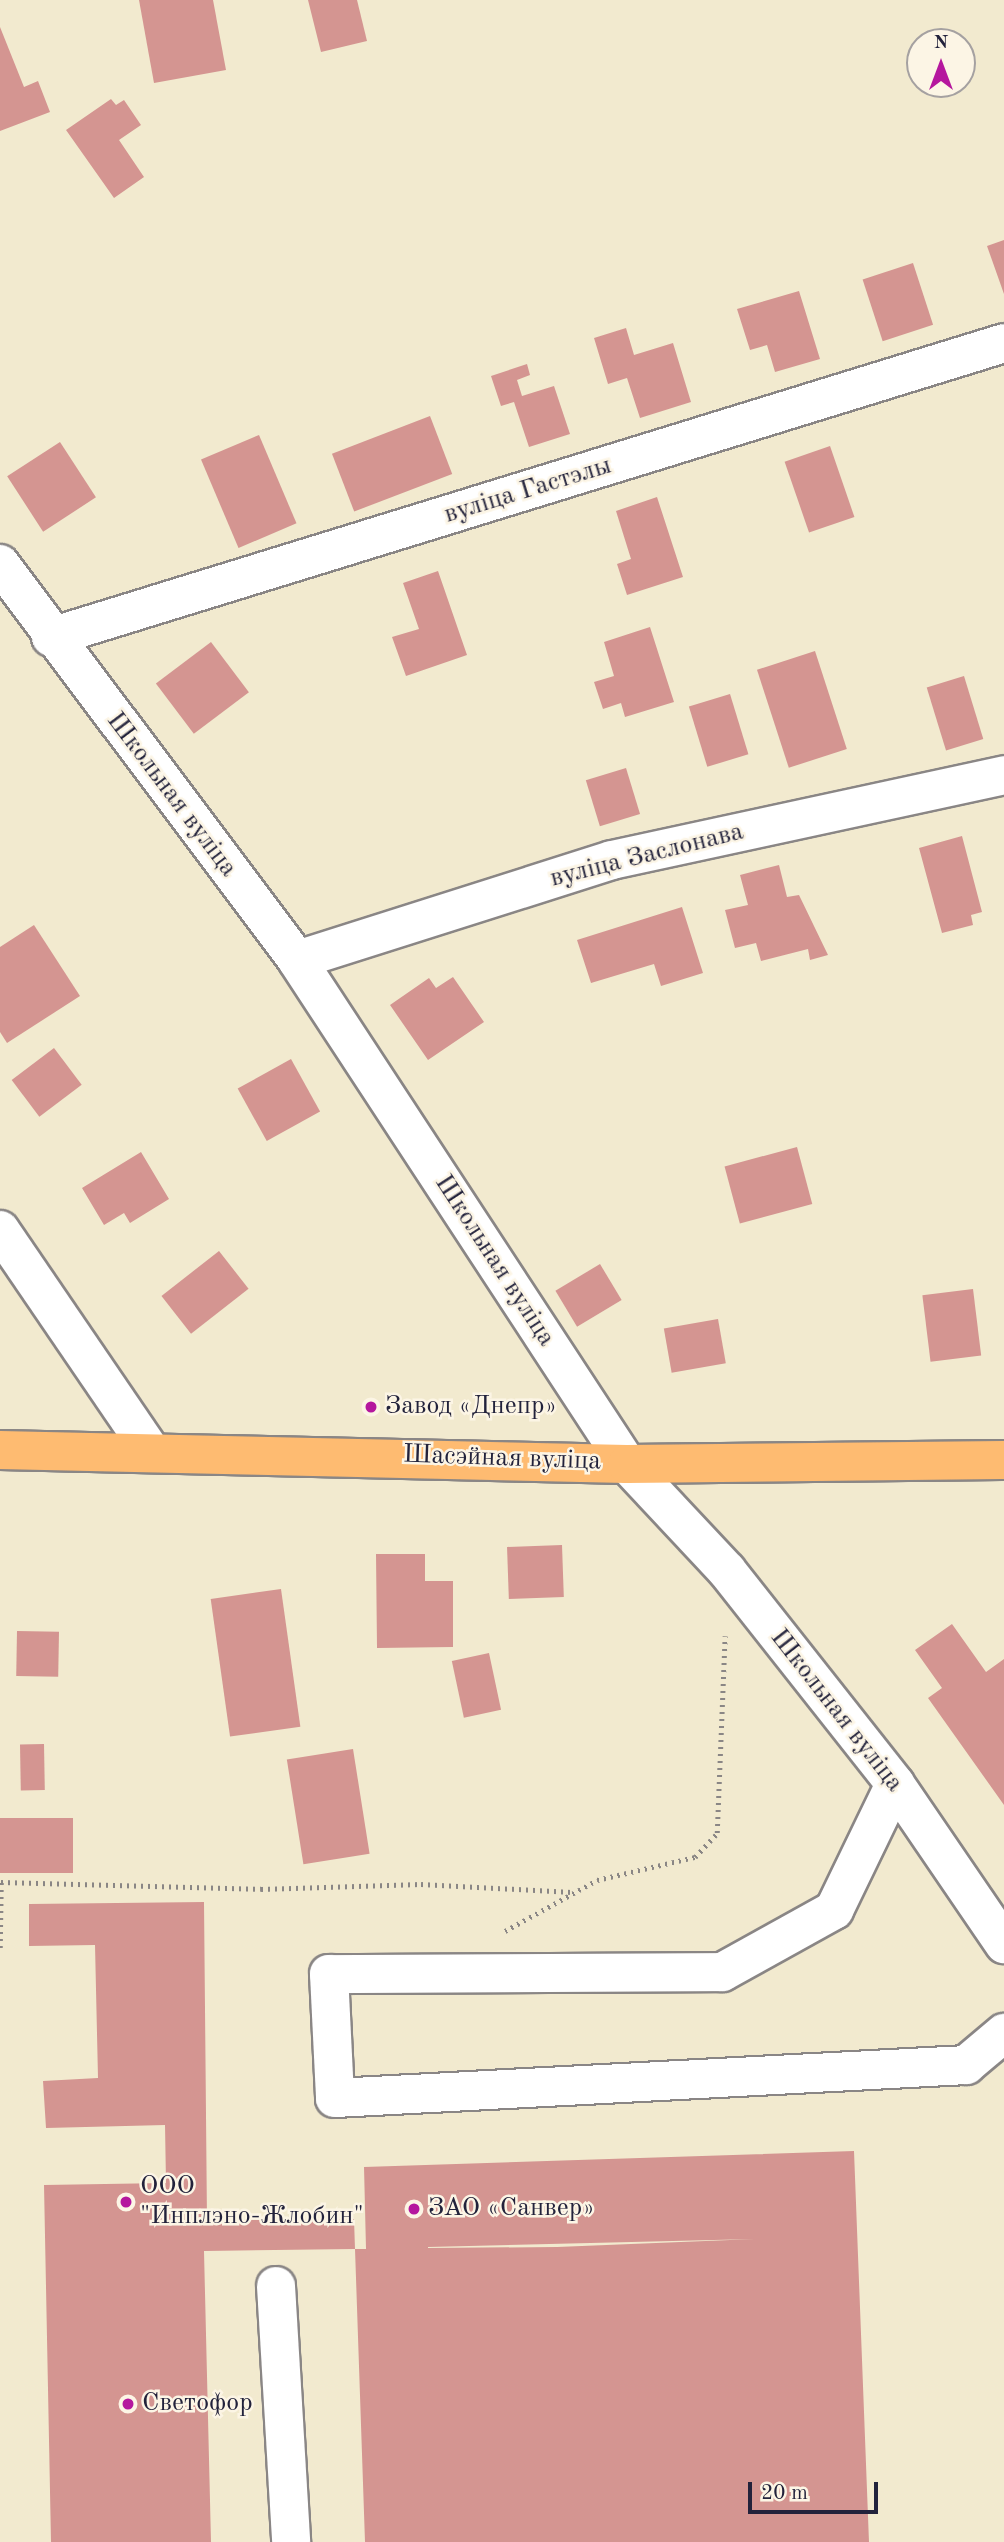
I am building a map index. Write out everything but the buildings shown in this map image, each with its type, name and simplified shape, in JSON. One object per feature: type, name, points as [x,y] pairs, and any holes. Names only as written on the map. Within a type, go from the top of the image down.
[{"type":"main road","name":"Шасэйная вуліца","points":[[0,1450],[151,1451],[627,1464],[1004,1460]]},
{"type":"street","name":"вуліца Гастэлы","points":[[51,637],[1004,343]]},
{"type":"street","name":"Школьная вуліца","points":[[0,564],[51,637],[297,960],[627,1464],[727,1572],[895,1784],[1004,1944]]},
{"type":"street","name":"вуліца Заслонава","points":[[297,960],[612,860],[1004,775]]},
{"type":"street","points":[[0,1230],[151,1451]]},
{"type":"street","points":[[895,1784],[834,1910],[722,1972],[329,1975],[335,2098],[966,2065],[1004,2033]]},
{"type":"street","points":[[276,2286],[290,2542]]},
{"type":"path","points":[[453,1974],[522,1917],[597,1880],[695,1857],[717,1833],[727,1572]]},
{"type":"path","points":[[0,1948],[1,1882],[261,1889],[421,1884],[572,1892]]},
{"type":"place","name":"Завод «Днепр»","points":[[371,1407]]},
{"type":"place","name":"ООО \"Инплэно-Жлобин\"","points":[[126,2202]]},
{"type":"place","name":"ЗАО «Санвер»","points":[[414,2209]]},
{"type":"place","name":"Светофор","points":[[128,2404]]}]
